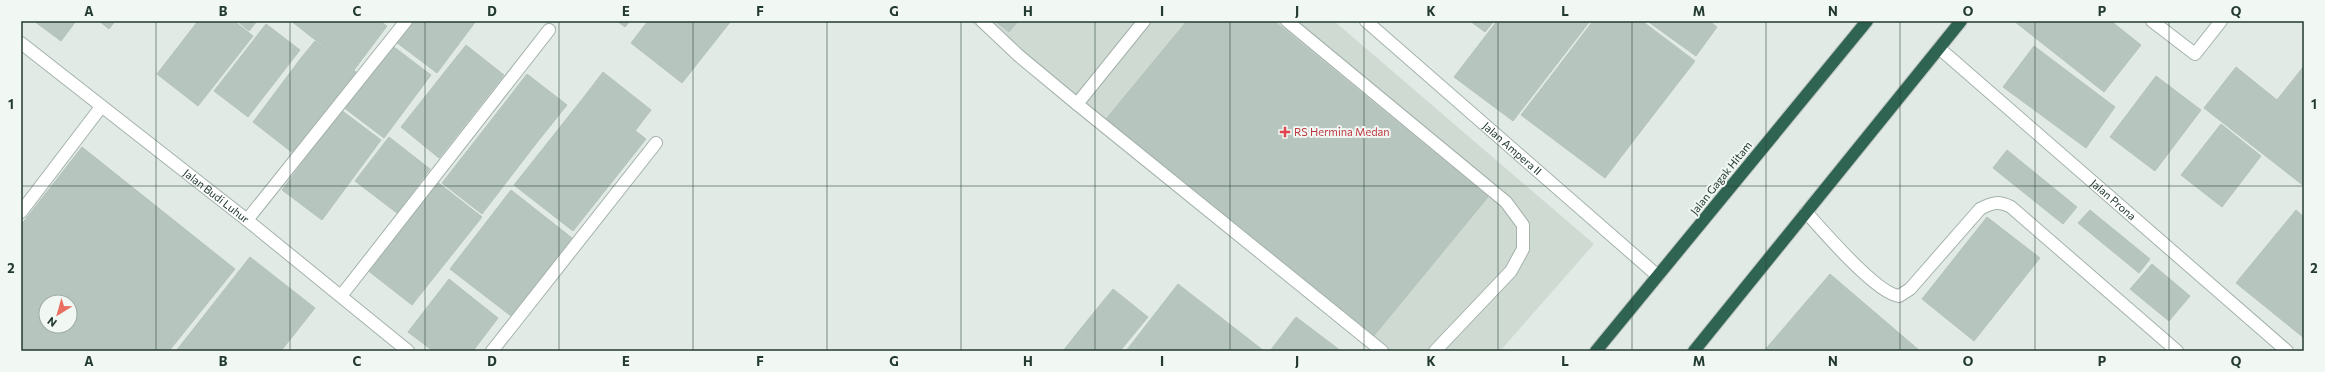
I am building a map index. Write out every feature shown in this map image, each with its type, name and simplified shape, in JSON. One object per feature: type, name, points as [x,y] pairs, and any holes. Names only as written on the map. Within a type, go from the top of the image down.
[{"type":"highway","name":"Jalan Gagak Hitam","points":[[1596,351],[1867,21]]},
{"type":"highway","points":[[1694,351],[1961,21]]},
{"type":"street","points":[[247,220],[406,21]]},
{"type":"street","points":[[982,21],[1018,55],[1076,104],[1382,351]]},
{"type":"street","points":[[1076,104],[1144,21]]},
{"type":"street","points":[[1287,21],[1506,202],[1523,225],[1523,249],[1511,271],[1435,351]]},
{"type":"street","name":"Jalan Ampera II","points":[[1366,21],[1658,276]]},
{"type":"street","points":[[2152,21],[2194,54],[2221,21]]},
{"type":"street","points":[[341,296],[549,30]]},
{"type":"street","name":"Jalan Budi Luhur","points":[[21,43],[247,220],[408,351]]},
{"type":"street","name":"Jalan Prona","points":[[1939,48],[2288,351]]},
{"type":"street","points":[[21,212],[101,107]]},
{"type":"street","points":[[492,351],[656,143]]},
{"type":"street","points":[[1806,212],[1840,249],[1886,292],[1899,296],[1910,289],[1980,209],[1995,201],[2003,203],[2011,207],[2177,351]]},
{"type":"shaded area","name":"RS Hermina Medan","points":[[970,21],[1334,21],[1594,244],[1500,351],[1373,351]]},
{"type":"building","points":[[34,21],[76,21],[61,41]]},
{"type":"building","points":[[99,21],[115,21],[109,29]]},
{"type":"building","points":[[198,21],[234,21],[253,36],[198,106],[157,74]]},
{"type":"building","points":[[237,21],[257,21],[249,31]]},
{"type":"building","points":[[291,21],[380,21],[387,26],[354,70]]},
{"type":"building","points":[[412,21],[476,21],[437,73],[396,42]]},
{"type":"building","points":[[617,21],[630,21],[625,27]]},
{"type":"building","points":[[648,21],[731,21],[682,83],[631,43]]},
{"type":"building","points":[[995,21],[1018,21],[1009,32]]},
{"type":"building","name":"RS Hermina Medan","points":[[1187,21],[1274,21],[1488,197],[1372,338],[1106,119]]},
{"type":"building","points":[[1470,21],[1494,21],[1485,32]]},
{"type":"building","points":[[1497,21],[1590,21],[1513,121],[1454,77]]},
{"type":"building","points":[[1593,21],[1642,21],[1695,61],[1644,127],[1561,63]]},
{"type":"building","points":[[1652,21],[1709,21],[1717,27],[1696,56],[1650,23]]},
{"type":"building","points":[[2014,21],[2111,21],[2141,45],[2104,92]]},
{"type":"building","points":[[266,24],[300,50],[248,117],[214,91]]},
{"type":"building","points":[[315,41],[356,72],[343,90],[301,58]]},
{"type":"building","points":[[390,44],[431,75],[384,138],[343,107]]},
{"type":"building","points":[[466,45],[504,75],[439,158],[401,127]]},
{"type":"building","points":[[2034,46],[2115,107],[2086,148],[2003,87]]},
{"type":"building","points":[[301,58],[343,90],[294,154],[253,122]]},
{"type":"building","points":[[1561,63],[1644,127],[1605,178],[1521,115]]},
{"type":"building","points":[[2304,66],[2304,186],[2204,108],[2236,67],[2277,100]]},
{"type":"building","points":[[603,72],[651,110],[635,131],[587,93]]},
{"type":"building","points":[[527,74],[567,105],[535,145],[496,114]]},
{"type":"building","points":[[2156,76],[2201,110],[2155,171],[2110,137]]},
{"type":"building","points":[[587,93],[646,139],[573,231],[514,185]]},
{"type":"building","points":[[341,110],[381,140],[322,220],[282,190]]},
{"type":"building","points":[[496,114],[535,145],[482,214],[442,183]]},
{"type":"building","points":[[2221,124],[2261,156],[2222,207],[2181,175]]},
{"type":"building","points":[[389,137],[430,169],[397,213],[355,181]]},
{"type":"building","points":[[82,147],[235,269],[169,351],[140,351],[78,302],[78,294],[69,294],[21,256],[21,225]]},
{"type":"building","points":[[2007,150],[2077,207],[2063,224],[1993,168]]},
{"type":"building","points":[[436,181],[482,217],[412,305],[366,269]]},
{"type":"building","points":[[511,190],[572,238],[511,316],[450,269]]},
{"type":"building","points":[[2090,210],[2150,259],[2139,273],[2078,223]]},
{"type":"building","points":[[2296,210],[2304,217],[2304,338],[2236,283]]},
{"type":"building","points":[[1987,217],[2040,258],[1974,341],[1922,299]]},
{"type":"building","points":[[21,256],[69,294],[38,294],[38,334],[78,334],[78,302],[140,351],[21,351]]},
{"type":"building","points":[[250,257],[315,308],[281,351],[176,351]]},
{"type":"building","points":[[2152,264],[2190,296],[2169,321],[2130,289]]},
{"type":"building","points":[[1830,274],[1920,351],[1764,351]]},
{"type":"building","points":[[449,279],[498,318],[473,351],[433,351],[408,332]]},
{"type":"building","points":[[1178,284],[1264,351],[1126,351]]},
{"type":"building","points":[[1113,289],[1148,317],[1120,351],[1112,351],[1082,327]]},
{"type":"building","points":[[1296,317],[1341,351],[1270,351]]},
{"type":"building","points":[[1082,327],[1112,351],[1063,351]]},
{"type":"place","name":"RS Hermina Medan","points":[[1285,132]]}]
